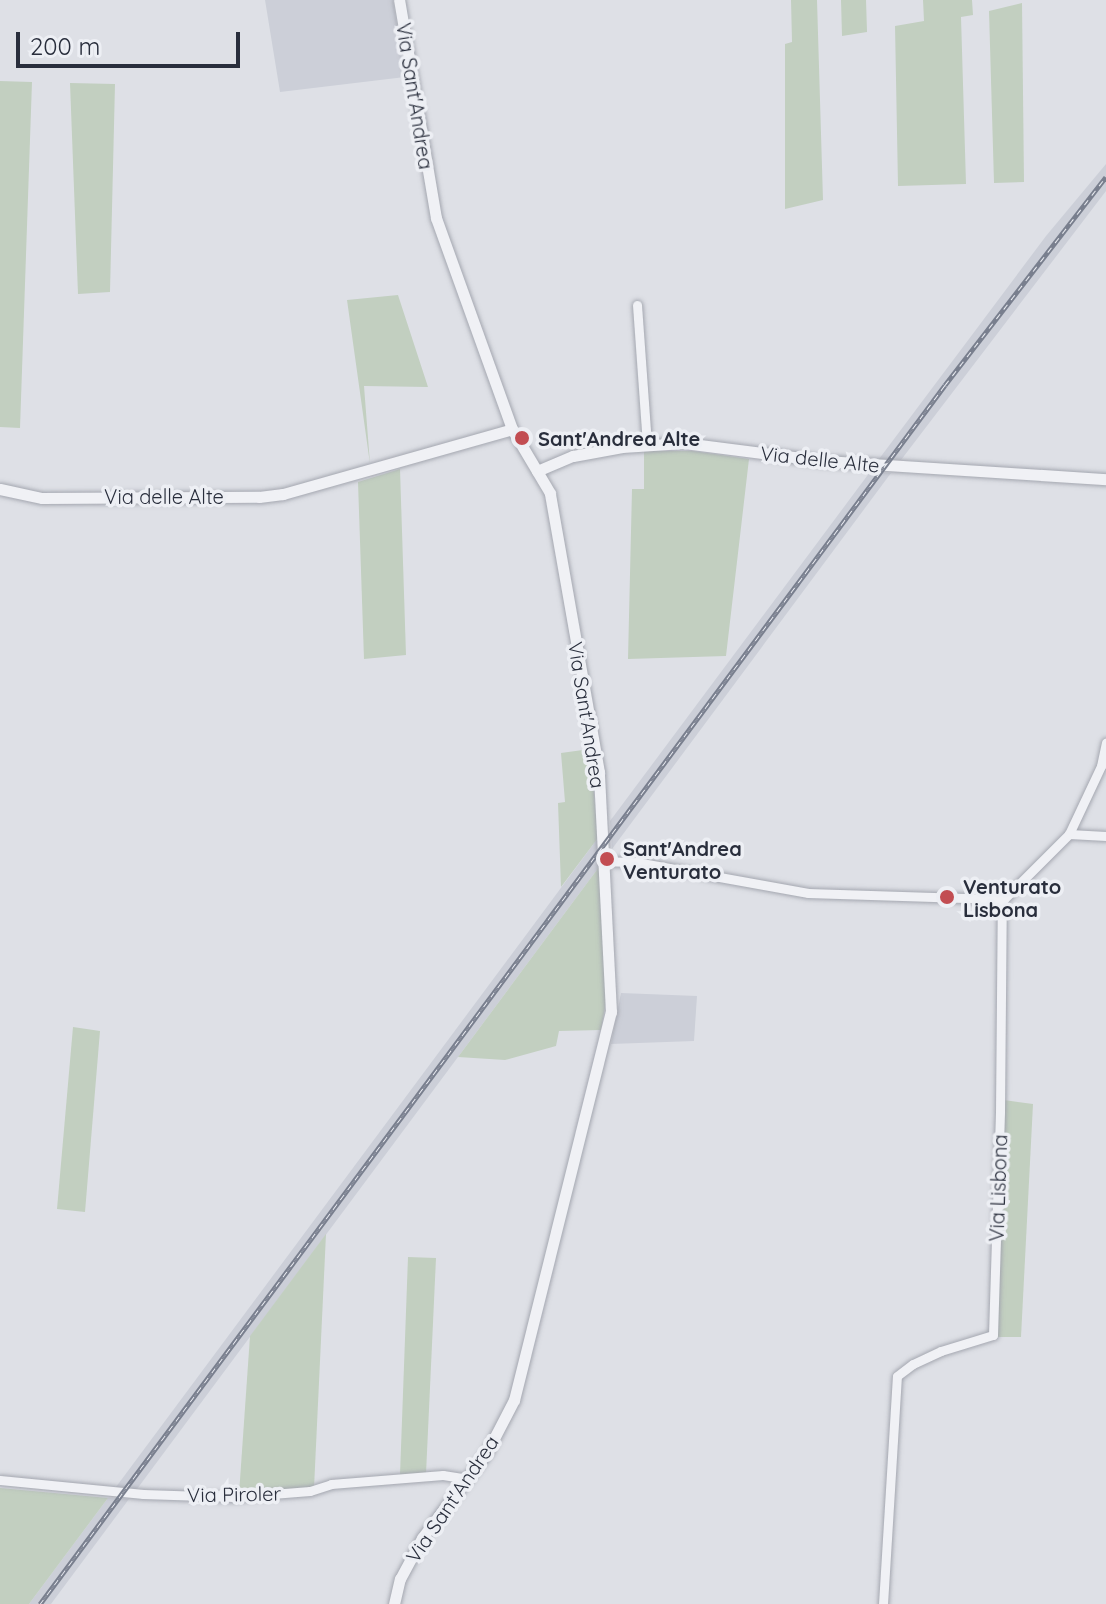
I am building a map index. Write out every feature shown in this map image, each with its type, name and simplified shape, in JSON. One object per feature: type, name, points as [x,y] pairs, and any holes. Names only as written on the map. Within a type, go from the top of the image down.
[{"type":"street","name":"Via Sant'Andrea","points":[[394,1604],[400,1579],[422,1538],[487,1452],[514,1400],[611,1012],[599,772],[550,493],[512,429],[436,218],[399,0]]},
{"type":"street","points":[[637,305],[647,444]]},
{"type":"street","name":"Via delle Alte","points":[[0,489],[42,498],[271,495],[512,429]]},
{"type":"street","name":"Via delle Alte","points":[[537,471],[573,456],[647,444],[684,443],[855,464],[1106,479]]},
{"type":"street","points":[[602,861],[636,862],[808,893],[1002,900],[1069,834],[1101,766],[1106,743]]},
{"type":"street","points":[[1069,834],[1106,836]]},
{"type":"street","name":"Via Lisbona","points":[[883,1604],[897,1376],[913,1364],[941,1351],[993,1335],[1002,900]]},
{"type":"street","name":"Via Piroler","points":[[0,1480],[143,1494],[234,1497],[310,1491],[331,1484],[443,1475],[467,1479]]},
{"type":"shaded area","points":[[265,0],[393,0],[405,77],[280,92]]},
{"type":"shaded area","points":[[1106,164],[1106,191],[901,460],[879,459],[1046,236]]},
{"type":"shaded area","points":[[870,472],[891,473],[612,849],[610,821]]},
{"type":"shaded area","points":[[598,838],[599,867],[458,1057],[137,1489],[116,1487]]},
{"type":"shaded area","points":[[621,993],[697,996],[694,1041],[611,1044]]},
{"type":"shaded area","points":[[108,1498],[129,1499],[51,1604],[29,1604]]},
{"type":"green space","points":[[791,0],[817,0],[823,200],[785,209],[785,44],[792,42]]},
{"type":"green space","points":[[841,0],[866,0],[867,32],[842,36]]},
{"type":"green space","points":[[923,0],[972,0],[973,15],[961,17],[966,184],[898,186],[895,26],[924,21]]},
{"type":"green space","points":[[1022,3],[1024,182],[994,183],[989,11]]},
{"type":"green space","points":[[0,81],[32,82],[20,428],[0,427]]},
{"type":"green space","points":[[70,83],[115,84],[110,292],[78,294]]},
{"type":"green space","points":[[398,295],[428,387],[364,386],[370,464],[347,300]]},
{"type":"green space","points":[[644,451],[693,451],[749,459],[726,656],[628,659],[632,489],[644,489]]},
{"type":"green space","points":[[400,469],[406,655],[364,659],[358,482]]},
{"type":"green space","points":[[590,749],[598,838],[561,887],[558,803],[565,802],[561,753]]},
{"type":"green space","points":[[599,867],[608,991],[601,1030],[559,1031],[556,1046],[505,1060],[458,1057]]},
{"type":"green space","points":[[73,1027],[100,1031],[85,1212],[57,1209]]},
{"type":"green space","points":[[1004,1100],[1033,1104],[1021,1337],[994,1337]]},
{"type":"green space","points":[[326,1234],[314,1488],[239,1494],[250,1336]]},
{"type":"green space","points":[[408,1257],[436,1258],[426,1474],[400,1475]]},
{"type":"green space","points":[[0,1488],[108,1498],[29,1604],[0,1604]]},
{"type":"railway","points":[[40,1604],[945,385],[1106,177]]},
{"type":"place","name":"Sant'Andrea Alte","points":[[522,438]]},
{"type":"place","name":"Sant'Andrea Venturato","points":[[607,859]]},
{"type":"place","name":"Venturato Lisbona","points":[[947,897]]}]
